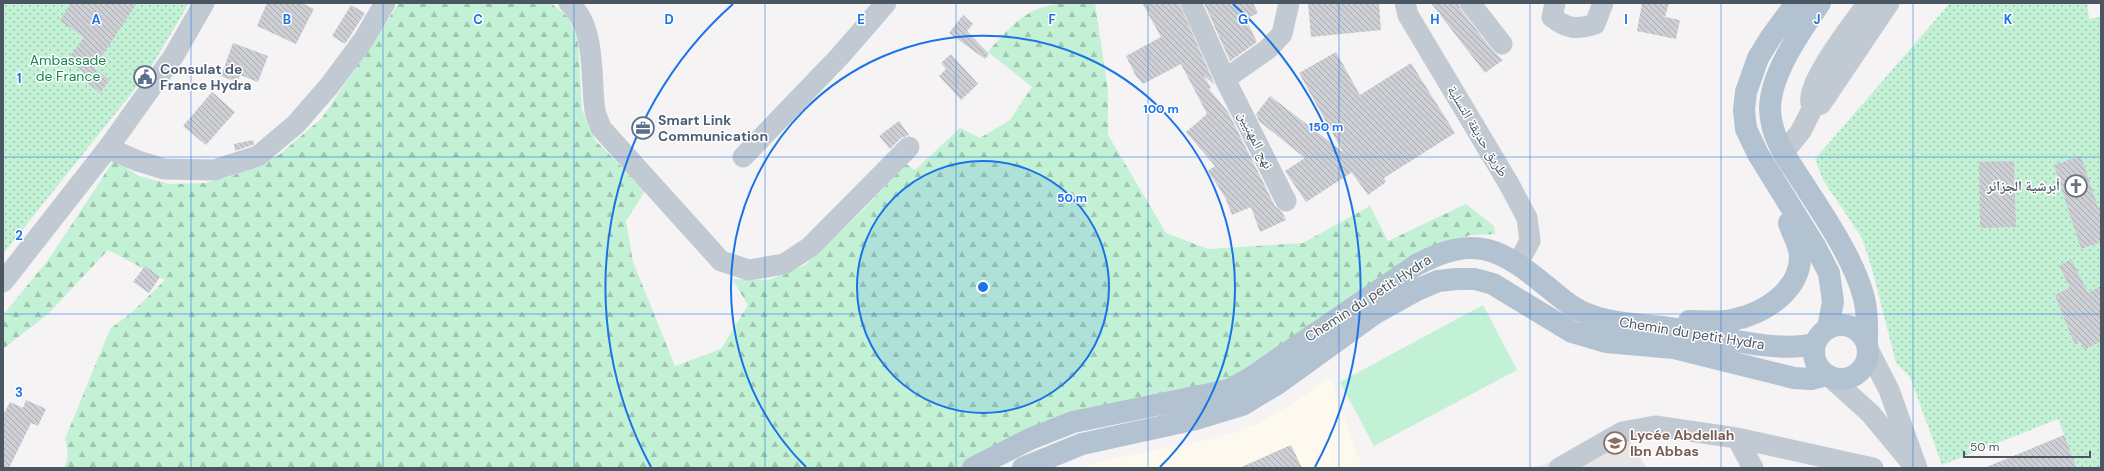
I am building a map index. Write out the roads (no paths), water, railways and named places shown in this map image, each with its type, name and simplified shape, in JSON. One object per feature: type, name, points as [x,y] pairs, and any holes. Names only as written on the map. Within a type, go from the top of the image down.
[{"type":"main road","points":[[1796,3],[1771,37],[1758,58],[1746,92],[1744,110],[1746,129],[1758,154],[1787,204],[1815,246],[1829,273],[1833,302],[1822,336],[1814,352],[1815,361],[1819,369],[1829,376],[1841,380],[1858,374],[1864,367],[1868,358],[1868,321],[1864,299],[1857,278],[1817,205],[1774,136],[1770,108],[1775,82],[1795,40],[1820,3]]},
{"type":"main road","points":[[1662,327],[1684,320],[1730,321],[1758,312],[1775,302],[1788,289],[1796,277],[1800,264],[1800,252],[1789,222],[1787,204]]},
{"type":"main road","name":"Chemin du petit Hydra","points":[[973,468],[1030,439],[1073,422],[1229,390],[1249,379],[1391,280],[1438,253],[1472,248],[1494,251],[1518,263],[1571,306],[1590,316],[1775,346],[1795,347],[1822,336]]},
{"type":"main road","name":"Chemin du petit Hydra","points":[[1024,468],[1082,444],[1196,419],[1242,405],[1277,384],[1374,314],[1419,289],[1438,281],[1475,279],[1493,284],[1572,332],[1606,342],[1674,348],[1794,378],[1811,379],[1829,376]]},
{"type":"main road","points":[[1822,336],[1839,325],[1851,327],[1860,333],[1867,346]]},
{"type":"street","points":[[3,282],[108,148],[173,57],[204,3]]},
{"type":"street","points":[[108,148],[138,161],[164,169],[214,170],[258,156],[296,124],[330,85],[364,39],[385,3]]},
{"type":"street","points":[[569,3],[576,9],[590,44],[595,112],[601,128],[721,261],[749,270],[784,264],[810,247],[909,147]]},
{"type":"street","points":[[743,157],[840,56],[886,3]]},
{"type":"street","name":"نهج المهنيين","points":[[1191,3],[1225,79],[1286,201]]},
{"type":"street","points":[[1225,79],[1268,49],[1282,34],[1289,3]]},
{"type":"street","name":"طريق حديقة التسلية","points":[[1405,3],[1408,15],[1509,184],[1527,218],[1530,241],[1518,263]]},
{"type":"street","points":[[1470,3],[1502,44]]},
{"type":"street","points":[[1555,3],[1552,17],[1563,26],[1583,28],[1595,24],[1603,3]]},
{"type":"street","points":[[1813,107],[1809,101],[1816,80],[1868,3]]},
{"type":"street","points":[[1784,152],[1801,131],[1813,107],[1821,104],[1889,3]]},
{"type":"street","points":[[1867,346],[1889,390],[1916,468]]},
{"type":"street","points":[[1829,376],[1870,413],[1888,432],[1916,468]]},
{"type":"street","points":[[1559,468],[1622,432],[1655,426],[1737,438],[1873,468]]},
{"type":"street","points":[[1737,438],[1753,468]]},
{"type":"street","points":[[1552,468],[1580,455]]},
{"type":"place","name":"Consulat de France Hydra","points":[[145,77]]},
{"type":"place","name":"Smart Link Communication","points":[[643,128]]},
{"type":"place","name":"أبرشية الجزائر","points":[[2076,186]]},
{"type":"place","name":"Lycée Abdellah Ibn Abbas","points":[[1615,443]]},
{"type":"park label","name":"Ambassade de France","points":[[68,68]]}]
